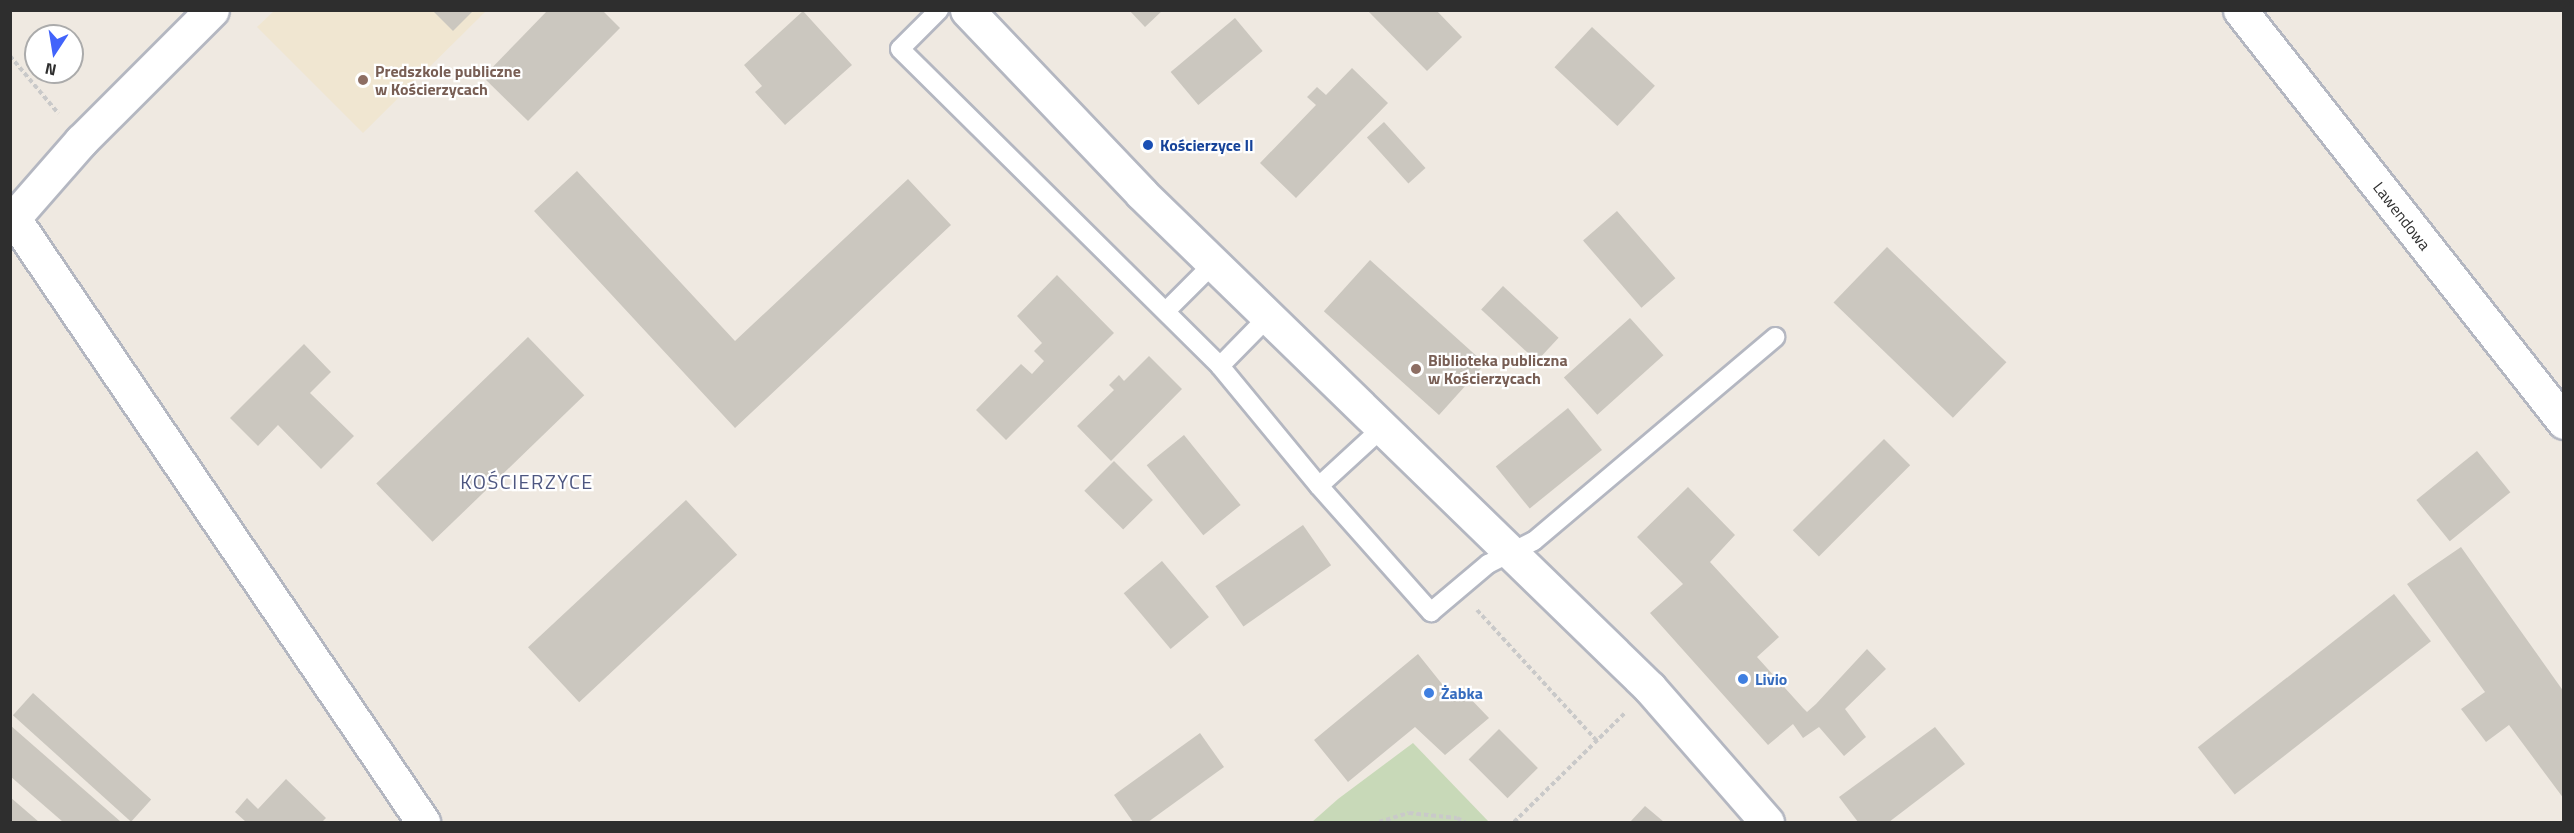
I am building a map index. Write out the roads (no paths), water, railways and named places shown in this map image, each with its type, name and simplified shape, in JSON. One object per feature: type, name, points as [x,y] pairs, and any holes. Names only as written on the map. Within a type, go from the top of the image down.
[{"type":"street","points":[[212,10],[81,141],[12,220],[423,822]]},
{"type":"street","points":[[967,10],[1267,318],[1650,688],[1767,822]]},
{"type":"street","name":"Lawendowa","points":[[2240,10],[2564,422]]},
{"type":"lane","points":[[939,10],[900,49],[1220,366],[1319,486],[1431,612],[1488,564],[1533,541],[1775,337]]},
{"type":"lane","points":[[1166,311],[1213,264]]},
{"type":"lane","points":[[1220,366],[1267,318]]},
{"type":"lane","points":[[1319,486],[1382,428]]},
{"type":"place","name":"Predszkole publiczne w Kościerzycach","points":[[363,80]]},
{"type":"place","name":"Kościerzyce II","points":[[1148,145]]},
{"type":"place","name":"Biblioteka publiczna w Kościerzycach","points":[[1416,369]]},
{"type":"place","name":"Livio","points":[[1743,679]]},
{"type":"place","name":"Żabka","points":[[1429,693]]},
{"type":"district","name":"KOŚCIERZYCE","points":[[527,481]]}]
